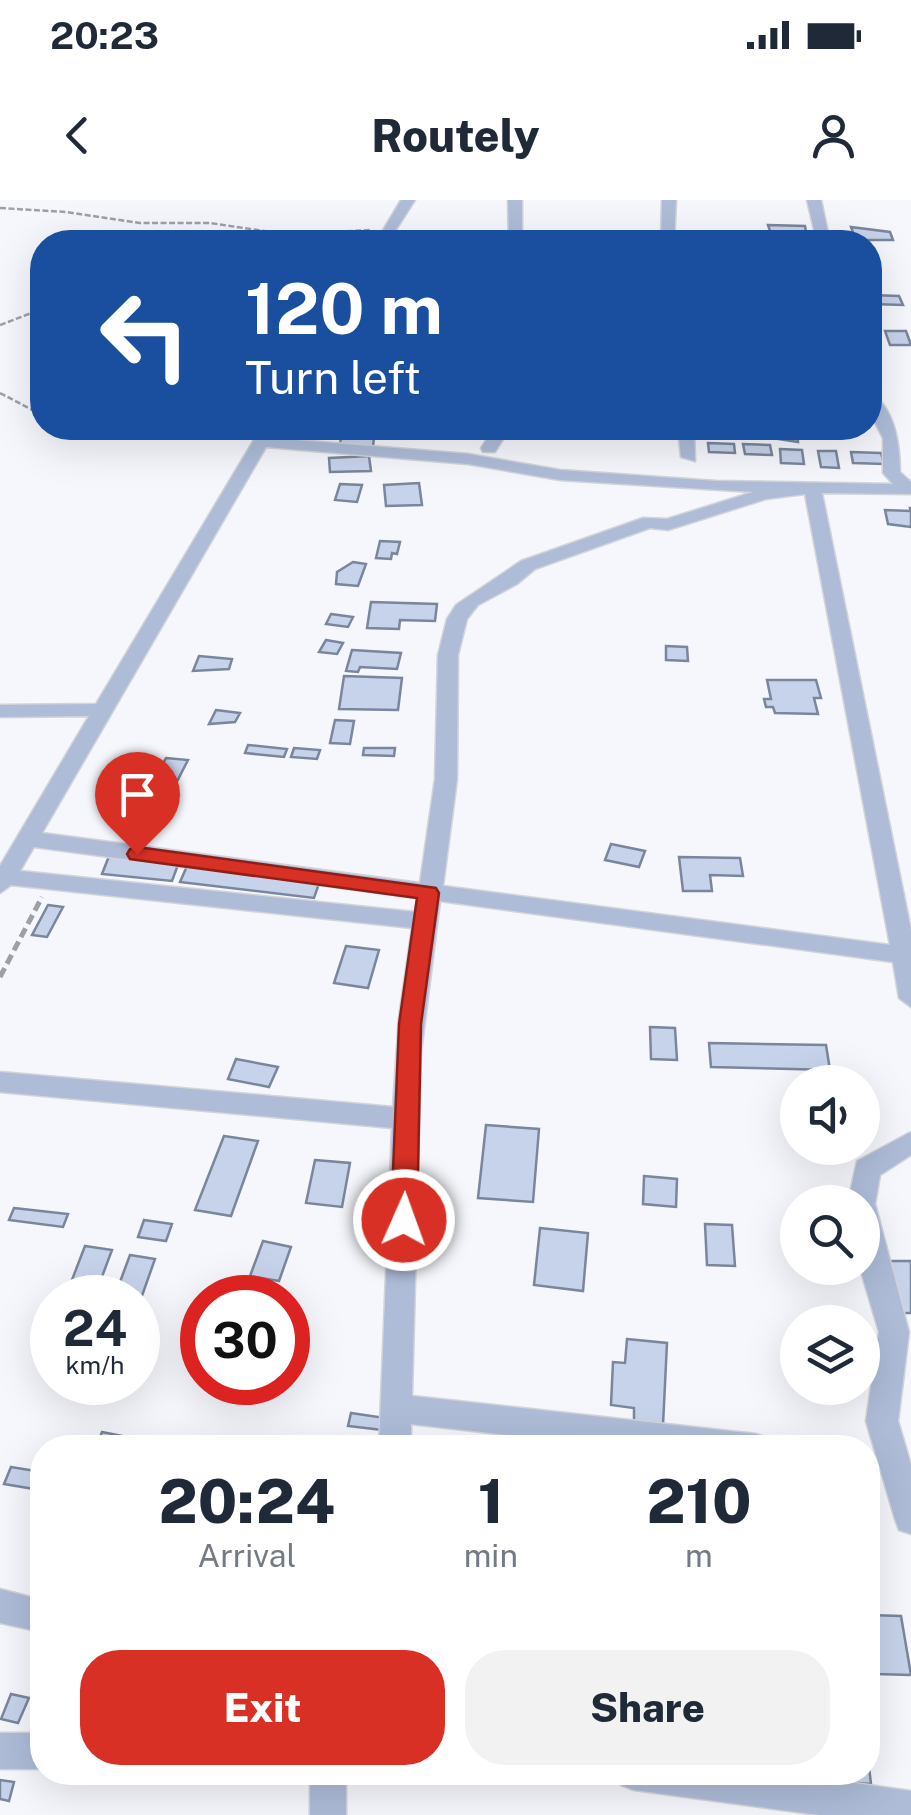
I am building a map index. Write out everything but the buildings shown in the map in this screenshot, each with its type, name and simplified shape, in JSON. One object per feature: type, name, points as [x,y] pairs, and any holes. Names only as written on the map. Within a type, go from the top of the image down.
[{"type":"street","points":[[390,230],[408,200]]},
{"type":"street","points":[[515,200],[516,230]]},
{"type":"street","points":[[668,230],[669,200]]},
{"type":"street","points":[[814,200],[821,230]]},
{"type":"street","points":[[882,421],[891,438],[892,473],[910,489]]},
{"type":"street","points":[[2,881],[262,440]]},
{"type":"street","points":[[307,440],[560,474],[716,486],[910,489]]},
{"type":"street","points":[[489,448],[494,440]]},
{"type":"street","points":[[687,440],[688,457]]},
{"type":"street","points":[[395,1435],[409,1033],[446,776],[445,711],[455,622],[467,602],[521,574],[528,565],[649,522],[668,525],[764,494],[812,488]]},
{"type":"street","points":[[812,488],[904,926],[911,998]]},
{"type":"street","points":[[0,710],[103,710]]},
{"type":"street","points":[[28,840],[904,956]]},
{"type":"street","points":[[2,881],[50,881],[371,913],[424,922]]},
{"type":"street","points":[[0,1082],[408,1118]]},
{"type":"street","points":[[865,1185],[867,1169],[911,1142]]},
{"type":"street","points":[[880,1276],[894,1332],[882,1420],[881,1461],[911,1518]]},
{"type":"street","points":[[396,1408],[639,1435]]},
{"type":"street","points":[[0,1606],[30,1613]]},
{"type":"street","points":[[0,1751],[30,1751]]},
{"type":"street","points":[[328,1785],[328,1815]]},
{"type":"street","points":[[731,1785],[911,1809]]},
{"type":"path","points":[[0,208],[66,212],[140,223],[210,223],[257,230]]},
{"type":"path","points":[[0,325],[30,314]]},
{"type":"path","points":[[0,393],[30,412]]},
{"type":"path","points":[[0,977],[50,881]]},
{"type":"route","points":[[137,854],[428,893],[412,996],[404,1220]]}]
